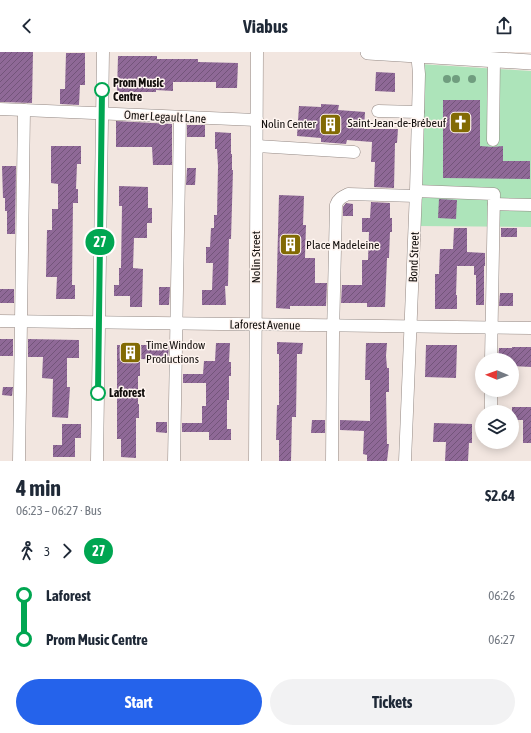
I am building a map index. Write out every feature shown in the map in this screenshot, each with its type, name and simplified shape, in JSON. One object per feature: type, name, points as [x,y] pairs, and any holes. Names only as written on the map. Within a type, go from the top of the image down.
[{"type":"main road","points":[[368,52],[417,53],[531,62]]},
{"type":"street","points":[[97,461],[103,52]]},
{"type":"street","name":"Nolin Street","points":[[255,461],[257,52]]},
{"type":"street","name":"Bond Street","points":[[405,461],[416,194],[418,112],[417,53]]},
{"type":"street","points":[[493,140],[494,60]]},
{"type":"street","name":"Omer Legault Lane","points":[[0,109],[257,120]]},
{"type":"street","points":[[18,461],[24,110]]},
{"type":"street","points":[[378,111],[418,112]]},
{"type":"street","points":[[174,461],[180,117]]},
{"type":"street","points":[[257,146],[354,152]]},
{"type":"street","points":[[332,461],[336,205],[338,200],[342,197],[348,194],[494,194],[491,353]]},
{"type":"street","points":[[494,204],[531,205]]},
{"type":"street","name":"Laforest Avenue","points":[[0,321],[531,328]]},
{"type":"green space","points":[[420,64],[531,71],[531,227],[414,226]]},
{"type":"building","points":[[0,52],[33,52],[32,103],[0,102]]},
{"type":"building","points":[[66,53],[85,53],[85,85],[80,85],[79,105],[60,104],[60,89],[65,89]]},
{"type":"building","points":[[118,56],[157,56],[157,59],[198,59],[198,62],[238,63],[237,88],[216,88],[216,82],[173,82],[173,91],[156,90],[156,92],[117,92]]},
{"type":"building","points":[[376,72],[395,73],[395,92],[375,91]]},
{"type":"building","name":"Saint-Jean-de-Brébeuf","points":[[443,100],[480,100],[480,146],[503,146],[503,161],[530,161],[530,179],[443,178]]},
{"type":"building","name":"Nolin Center","points":[[321,104],[339,105],[338,110],[365,112],[364,129],[398,129],[397,143],[395,143],[394,188],[374,187],[375,162],[371,162],[372,142],[347,140],[346,144],[321,142],[321,138],[297,136],[299,106],[321,107]]},
{"type":"building","points":[[116,121],[172,124],[172,165],[153,165],[152,147],[116,147]]},
{"type":"building","points":[[187,125],[205,125],[205,137],[187,137]]},
{"type":"building","points":[[215,132],[231,133],[233,170],[228,286],[225,286],[226,305],[202,305],[202,290],[212,290],[213,263],[206,263],[206,247],[210,247],[211,228],[214,228],[214,215],[217,215],[218,166],[217,149],[215,149]]},
{"type":"building","points":[[51,146],[81,146],[81,164],[77,164],[76,189],[78,189],[78,203],[73,203],[72,285],[75,285],[75,299],[56,299],[57,277],[46,277],[47,230],[52,230],[52,209],[58,209],[58,184],[51,183]]},
{"type":"building","points":[[2,166],[16,166],[15,234],[7,234],[7,211],[5,211],[5,198],[3,198]]},
{"type":"building","points":[[187,168],[196,168],[195,185],[186,185]]},
{"type":"building","points":[[119,186],[148,187],[148,208],[152,208],[152,223],[147,223],[147,238],[134,238],[133,268],[143,269],[142,307],[130,307],[130,296],[114,296],[114,285],[119,285],[119,268],[121,268],[122,206],[119,206]]},
{"type":"building","points":[[279,195],[304,196],[303,225],[306,225],[305,258],[315,258],[315,283],[327,283],[326,306],[290,306],[290,309],[276,308]]},
{"type":"building","points":[[439,199],[457,200],[456,219],[438,218]]},
{"type":"building","points":[[371,202],[390,203],[390,218],[392,218],[389,258],[387,258],[385,307],[367,307],[367,303],[341,303],[342,285],[362,285],[362,260],[368,260],[369,232],[362,232],[362,218],[370,218]]},
{"type":"building","points":[[346,203],[353,204],[353,216],[343,216],[343,207]]},
{"type":"building","points":[[454,228],[467,228],[467,252],[485,253],[484,305],[476,305],[476,275],[474,275],[474,266],[457,266],[457,309],[435,309],[435,274],[439,274],[440,249],[453,249]]},
{"type":"building","points":[[501,228],[517,228],[517,237],[501,237]]},
{"type":"building","points":[[159,287],[170,287],[169,305],[159,305]]},
{"type":"building","points":[[0,289],[14,289],[14,303],[0,303]]},
{"type":"building","points":[[500,293],[513,293],[513,306],[499,306]]},
{"type":"building","points":[[0,339],[13,339],[13,356],[0,356]]},
{"type":"building","points":[[28,339],[79,340],[79,358],[67,358],[67,387],[70,387],[68,418],[52,417],[53,379],[42,378],[43,357],[28,357]]},
{"type":"building","points":[[277,342],[303,343],[302,354],[297,354],[296,417],[292,417],[291,461],[279,461],[279,440],[276,440],[277,405],[279,405],[279,354],[277,354]]},
{"type":"building","points":[[216,343],[230,343],[229,362],[231,362],[231,376],[229,376],[229,400],[227,400],[227,429],[231,429],[231,440],[209,440],[209,432],[182,432],[182,423],[202,423],[202,406],[206,406],[206,383],[183,383],[183,374],[203,374],[204,361],[215,361]]},
{"type":"building","points":[[366,343],[387,343],[386,356],[387,368],[389,368],[389,392],[386,392],[387,444],[389,444],[387,461],[367,461],[367,455],[363,454],[364,431],[340,430],[340,420],[370,421],[370,380],[365,380]]},
{"type":"building","points":[[117,345],[169,345],[168,360],[141,359],[140,361],[140,376],[138,376],[139,418],[136,418],[136,458],[121,457],[121,439],[117,439]]},
{"type":"building","points":[[426,345],[457,345],[456,378],[425,377]]},
{"type":"building","points":[[531,347],[531,367],[519,366],[519,353],[499,353],[499,348]]},
{"type":"building","points":[[3,387],[13,387],[12,396],[2,395]]},
{"type":"building","points":[[519,407],[531,407],[531,443],[523,443],[523,420],[519,420]]},
{"type":"building","points":[[312,420],[325,420],[325,433],[311,433]]},
{"type":"building","points":[[156,422],[167,422],[167,433],[156,432]]},
{"type":"building","points":[[434,423],[472,424],[472,443],[469,443],[468,461],[445,461],[446,442],[433,442]]},
{"type":"building","points":[[62,424],[81,424],[81,438],[75,438],[75,457],[53,457],[53,445],[62,445]]},
{"type":"bus line","name":"27","points":[[98,393],[102,90]]},
{"type":"place","name":"Prom Music Centre","points":[[102,90]]},
{"type":"place","name":"Saint-Jean-de-Brébeuf","points":[[461,123]]},
{"type":"place","name":"Nolin Center","points":[[331,124]]},
{"type":"place","name":"Place Madeleine","points":[[291,245]]},
{"type":"place","name":"Time Window Productions","points":[[130,352]]},
{"type":"place","name":"Laforest","points":[[98,393]]}]
